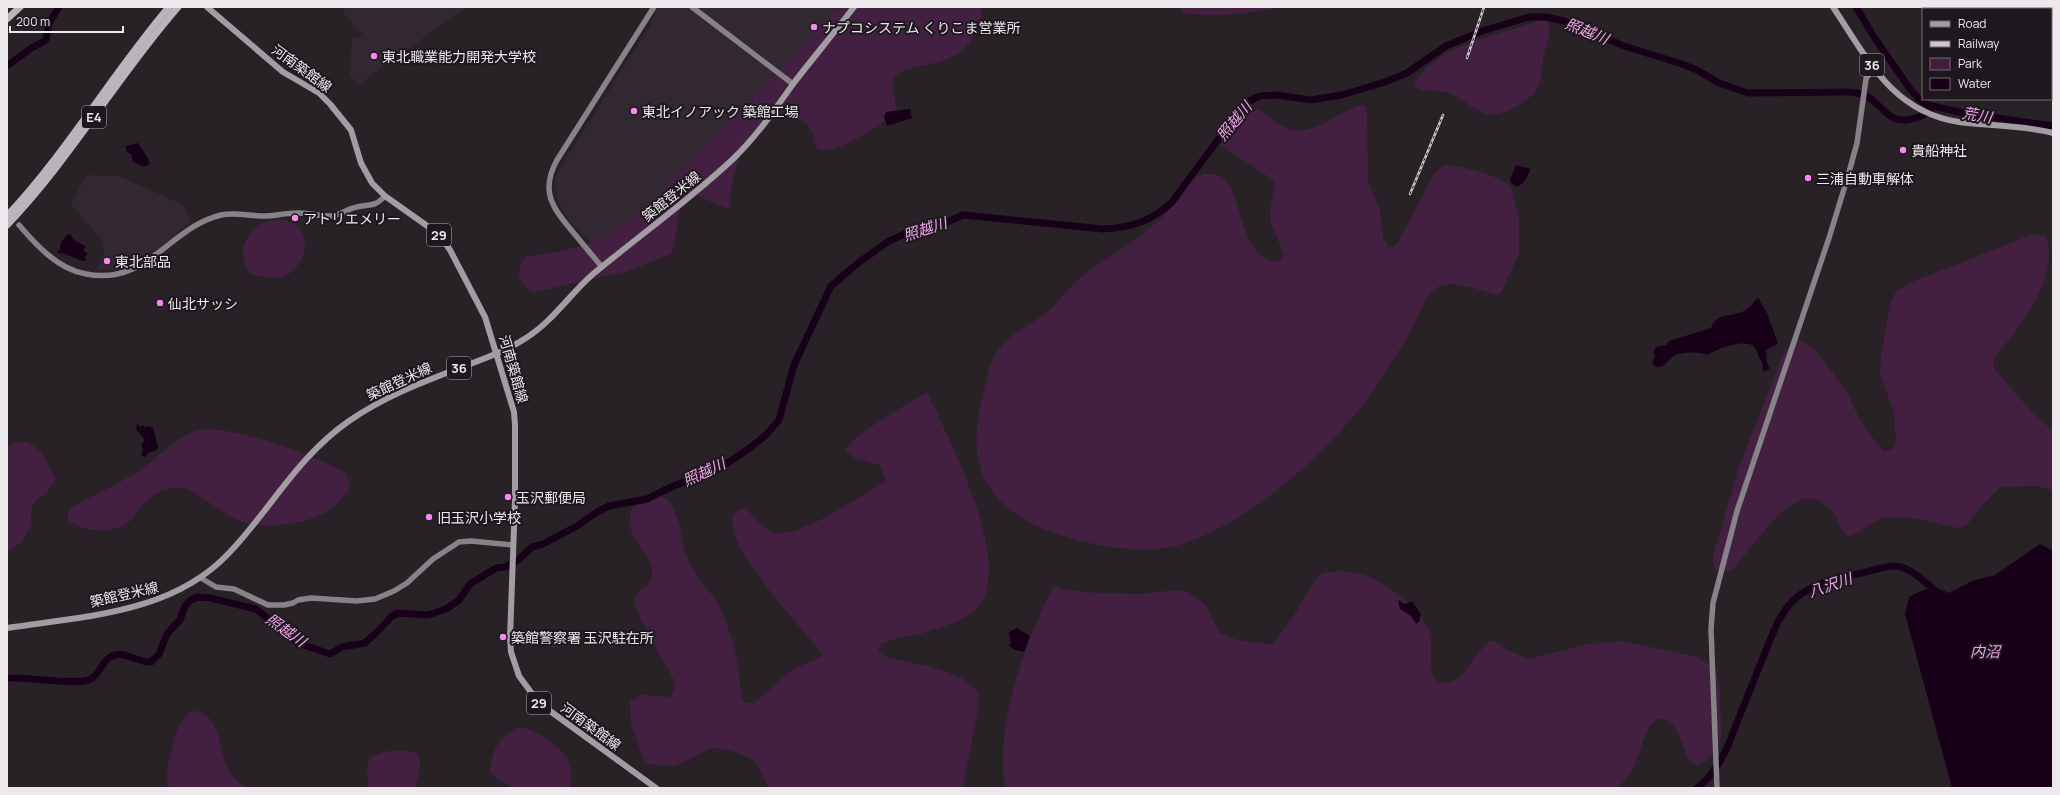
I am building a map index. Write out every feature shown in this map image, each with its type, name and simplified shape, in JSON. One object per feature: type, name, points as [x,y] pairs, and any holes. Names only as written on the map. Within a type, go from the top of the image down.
[{"type":"highway","points":[[7,19],[20,7]]},
{"type":"highway","name":"E4","points":[[7,216],[50,165],[137,47],[169,7]]},
{"type":"highway","name":"E4","points":[[7,225],[56,168],[142,51],[178,7]]},
{"type":"main road","name":"河南築館線","points":[[207,7],[283,72],[319,93],[351,130],[361,163],[366,173],[385,196],[440,235],[445,242],[485,317],[514,412],[513,566],[510,624],[511,652],[519,676],[526,688],[539,703],[656,788]]},
{"type":"main road","name":"築館登米線","points":[[7,628],[145,604],[173,594],[201,578],[229,553],[302,463],[330,436],[348,422],[388,398],[429,380],[496,354],[529,337],[572,293],[732,160],[769,118],[793,84],[854,7]]},
{"type":"main road","name":"36","points":[[1833,7],[1873,67],[1901,98],[1926,112],[1960,122],[1982,123],[2053,133]]},
{"type":"street","points":[[602,267],[556,211],[549,192],[549,181],[557,160],[654,7]]},
{"type":"street","points":[[692,7],[793,84]]},
{"type":"street","points":[[1717,788],[1712,629],[1713,603],[1729,536],[1741,498],[1829,238],[1857,142],[1866,81],[1873,67]]},
{"type":"street","points":[[18,225],[48,255],[66,267],[86,274],[106,275],[125,272],[140,267],[155,257],[184,232],[221,215],[264,216],[290,213],[333,216],[352,208],[376,205],[385,196]]},
{"type":"street","points":[[201,578],[216,587],[234,590],[268,605],[284,605],[298,600],[311,598],[357,601],[375,599],[394,591],[407,583],[433,559],[459,542],[471,540],[513,548]]},
{"type":"shaded area","name":"東北職業能力開発大学校","points":[[347,7],[466,7],[358,85],[350,74],[352,38],[363,35],[342,12]]},
{"type":"shaded area","points":[[657,7],[835,7],[843,13],[609,252],[585,238],[569,220],[558,203],[555,180],[560,168],[651,24]]},
{"type":"shaded area","name":"東北部品","points":[[86,175],[119,176],[184,205],[191,221],[161,248],[129,267],[118,271],[98,269],[104,252],[102,240],[71,204]]},
{"type":"green space","points":[[841,7],[980,7],[981,19],[971,41],[958,54],[942,61],[904,70],[896,75],[894,79],[894,88],[896,112],[867,133],[846,144],[827,150],[819,150],[815,146],[811,130],[808,125],[795,118],[778,115],[753,137],[742,151],[734,176],[730,210],[696,195],[680,209],[673,250],[670,254],[628,271],[535,292],[531,292],[522,283],[518,275],[522,261],[526,256],[569,249],[603,237],[645,207]]},
{"type":"green space","points":[[1182,7],[1282,7],[1245,13],[1206,15],[1181,13]]},
{"type":"green space","points":[[1546,20],[1549,34],[1543,58],[1539,85],[1531,96],[1517,106],[1501,113],[1488,114],[1478,110],[1451,94],[1424,90],[1415,87],[1414,83],[1423,72],[1433,62],[1445,54],[1486,37],[1533,22]]},
{"type":"green space","points":[[1362,105],[1365,107],[1367,115],[1368,181],[1380,210],[1383,238],[1389,248],[1397,244],[1434,174],[1444,166],[1458,167],[1479,172],[1499,179],[1511,186],[1519,220],[1519,253],[1501,293],[1496,295],[1467,286],[1452,284],[1444,285],[1433,290],[1425,301],[1404,343],[1366,401],[1346,425],[1323,450],[1270,495],[1243,514],[1216,530],[1170,548],[1120,548],[1073,539],[1044,529],[1023,518],[1006,506],[993,492],[984,476],[978,458],[976,439],[978,417],[989,371],[993,359],[1004,343],[1046,313],[1087,272],[1139,237],[1156,223],[1173,205],[1185,188],[1200,175],[1213,174],[1223,178],[1229,186],[1243,224],[1256,250],[1266,258],[1280,262],[1284,256],[1271,222],[1270,210],[1275,185],[1272,179],[1220,145],[1250,111],[1260,110],[1273,121],[1289,129],[1298,131],[1317,127],[1353,108]]},
{"type":"green space","points":[[285,220],[298,227],[303,235],[305,248],[301,261],[292,271],[283,277],[269,278],[251,274],[243,257],[244,247],[249,236],[264,222]]},
{"type":"green space","points":[[2031,235],[2046,236],[2049,252],[2043,285],[2026,316],[1996,356],[1993,363],[1995,370],[2034,414],[2053,431],[2053,490],[2037,486],[2000,487],[1984,503],[1966,526],[1957,528],[1920,519],[1891,517],[1883,518],[1855,534],[1848,536],[1842,529],[1834,513],[1822,503],[1810,499],[1798,502],[1785,510],[1772,522],[1731,571],[1719,572],[1715,570],[1713,561],[1714,553],[1738,470],[1784,352],[1794,341],[1798,340],[1805,343],[1816,351],[1848,393],[1855,410],[1867,431],[1884,451],[1894,449],[1896,442],[1894,412],[1880,374],[1881,354],[1891,301],[1896,292],[1910,283]]},
{"type":"green space","points":[[927,392],[950,440],[976,505],[985,538],[989,569],[985,594],[972,613],[967,616],[933,630],[888,641],[881,644],[878,651],[886,657],[936,668],[949,673],[971,684],[977,692],[979,704],[963,788],[769,788],[755,761],[733,751],[718,748],[708,750],[675,766],[645,764],[631,723],[630,702],[641,695],[670,697],[675,690],[674,680],[635,606],[635,597],[650,582],[652,574],[649,560],[631,530],[631,511],[636,505],[657,495],[670,503],[678,519],[684,547],[689,561],[695,573],[716,600],[725,619],[736,654],[744,702],[753,704],[793,669],[824,656],[772,594],[748,561],[735,538],[732,517],[738,510],[745,508],[759,523],[772,532],[787,533],[800,529],[832,514],[886,481],[880,465],[855,458],[846,451],[858,437],[869,428]]},
{"type":"green space","points":[[207,429],[222,430],[259,439],[317,459],[347,474],[350,487],[338,502],[324,513],[305,521],[281,525],[257,525],[238,520],[189,489],[183,488],[159,492],[142,505],[131,520],[116,528],[108,530],[90,529],[67,520],[69,509],[139,471],[178,440],[196,431]]},
{"type":"green space","points":[[19,442],[28,442],[42,453],[56,479],[46,494],[37,499],[33,505],[31,510],[31,524],[22,542],[7,552],[7,446]]},
{"type":"green space","points":[[1345,571],[1363,575],[1378,581],[1397,594],[1416,611],[1428,629],[1431,638],[1431,668],[1432,673],[1438,683],[1447,683],[1462,675],[1490,641],[1494,641],[1502,647],[1528,659],[1589,644],[1622,641],[1697,657],[1711,665],[1716,671],[1720,690],[1721,737],[1716,750],[1706,761],[1699,765],[1694,764],[1689,760],[1677,731],[1670,721],[1662,719],[1655,721],[1650,726],[1629,775],[1617,788],[1006,788],[1003,765],[1004,740],[1008,712],[1023,657],[1033,630],[1054,586],[1067,590],[1096,593],[1138,594],[1178,590],[1188,592],[1205,604],[1220,634],[1241,641],[1273,644],[1293,617],[1318,575],[1326,572]]},
{"type":"green space","points":[[198,711],[208,717],[215,727],[226,764],[232,775],[241,784],[255,788],[170,788],[167,777],[171,751],[177,730],[190,712]]},
{"type":"green space","points":[[521,727],[527,728],[548,740],[565,755],[570,767],[570,788],[514,788],[497,779],[491,773],[494,751],[502,739],[514,730]]},
{"type":"green space","points":[[389,751],[410,751],[416,753],[419,757],[420,768],[415,788],[368,788],[367,765],[372,756]]},
{"type":"water","points":[[910,109],[912,118],[887,126],[884,117],[886,112]]},
{"type":"water","points":[[138,143],[148,158],[150,164],[144,167],[132,161],[132,155],[127,152],[125,146]]},
{"type":"water","points":[[1516,165],[1531,169],[1524,182],[1517,187],[1511,183],[1510,179]]},
{"type":"water","points":[[68,234],[70,234],[74,240],[85,246],[84,251],[88,254],[85,256],[86,261],[66,254],[57,253],[60,249],[61,242]]},
{"type":"water","points":[[1758,297],[1767,313],[1777,341],[1777,344],[1766,350],[1767,363],[1770,369],[1763,372],[1762,362],[1755,348],[1749,344],[1737,344],[1717,350],[1708,355],[1691,352],[1681,353],[1671,358],[1662,366],[1659,367],[1652,364],[1655,355],[1653,352],[1656,347],[1666,345],[1669,341],[1711,328],[1717,319],[1742,312],[1747,309]]},
{"type":"water","points":[[137,423],[140,427],[143,425],[145,428],[147,426],[153,428],[158,446],[157,450],[148,453],[146,457],[141,456],[143,450],[141,445],[145,440],[136,429]]},
{"type":"water","name":"内沼","points":[[2040,544],[2053,551],[2053,788],[1952,788],[1905,614],[1909,597],[1920,591],[1933,588],[1949,593],[1972,581],[1995,575]]},
{"type":"water","points":[[1398,600],[1405,604],[1412,601],[1421,614],[1419,622],[1416,624],[1411,616],[1400,609]]},
{"type":"water","points":[[1017,628],[1030,636],[1024,652],[1015,650],[1009,646],[1011,642],[1009,635],[1010,631]]},
{"type":"waterway","name":"荒川","points":[[7,66],[30,49],[46,40],[49,23],[59,7]]},
{"type":"waterway","name":"荒川","points":[[1856,7],[1874,37],[1910,89],[1919,99],[1928,105],[1964,113],[2053,126]]},
{"type":"waterway","name":"照越川","points":[[7,678],[26,678],[65,682],[84,681],[94,677],[106,660],[115,655],[120,654],[142,661],[151,662],[159,654],[167,634],[180,620],[185,606],[197,597],[210,598],[256,609],[298,643],[330,654],[342,647],[365,643],[392,616],[398,613],[428,615],[446,609],[459,600],[470,584],[496,568],[505,567],[518,560],[532,547],[543,544],[577,526],[597,512],[609,506],[647,499],[673,486],[717,470],[765,436],[779,420],[794,365],[831,286],[858,263],[889,241],[909,232],[937,227],[963,215],[1103,229],[1122,227],[1148,219],[1172,202],[1242,107],[1249,101],[1260,96],[1277,95],[1311,100],[1342,95],[1385,82],[1407,73],[1446,46],[1482,31],[1529,17],[1545,17],[1564,21],[1624,46],[1682,64],[1697,70],[1719,83],[1748,93],[1857,93],[1872,100],[1892,117],[1903,120],[1925,114],[1932,107]]},
{"type":"waterway","name":"八沢川","points":[[1697,788],[1704,782],[1721,760],[1779,620],[1790,604],[1803,592],[1810,588],[1842,577],[1895,566],[1907,569],[1938,593]]},
{"type":"railway","points":[[1467,58],[1484,7]]},
{"type":"railway","points":[[1410,194],[1443,115]]},
{"type":"place","name":"ナプコシステム くりこま営業所","points":[[814,27]]},
{"type":"place","name":"東北職業能力開発大学校","points":[[374,56]]},
{"type":"place","name":"東北イノアック 築館工場","points":[[634,111]]},
{"type":"place","name":"貴船神社","points":[[1903,150]]},
{"type":"place","name":"三浦自動車解体","points":[[1808,178]]},
{"type":"place","name":"アトリエメリー","points":[[295,218]]},
{"type":"place","name":"東北部品","points":[[107,261]]},
{"type":"place","name":"仙北サッシ","points":[[160,303]]},
{"type":"place","name":"玉沢郵便局","points":[[508,497]]},
{"type":"place","name":"旧玉沢小学校","points":[[429,517]]},
{"type":"place","name":"築館警察署 玉沢駐在所","points":[[503,637]]}]
